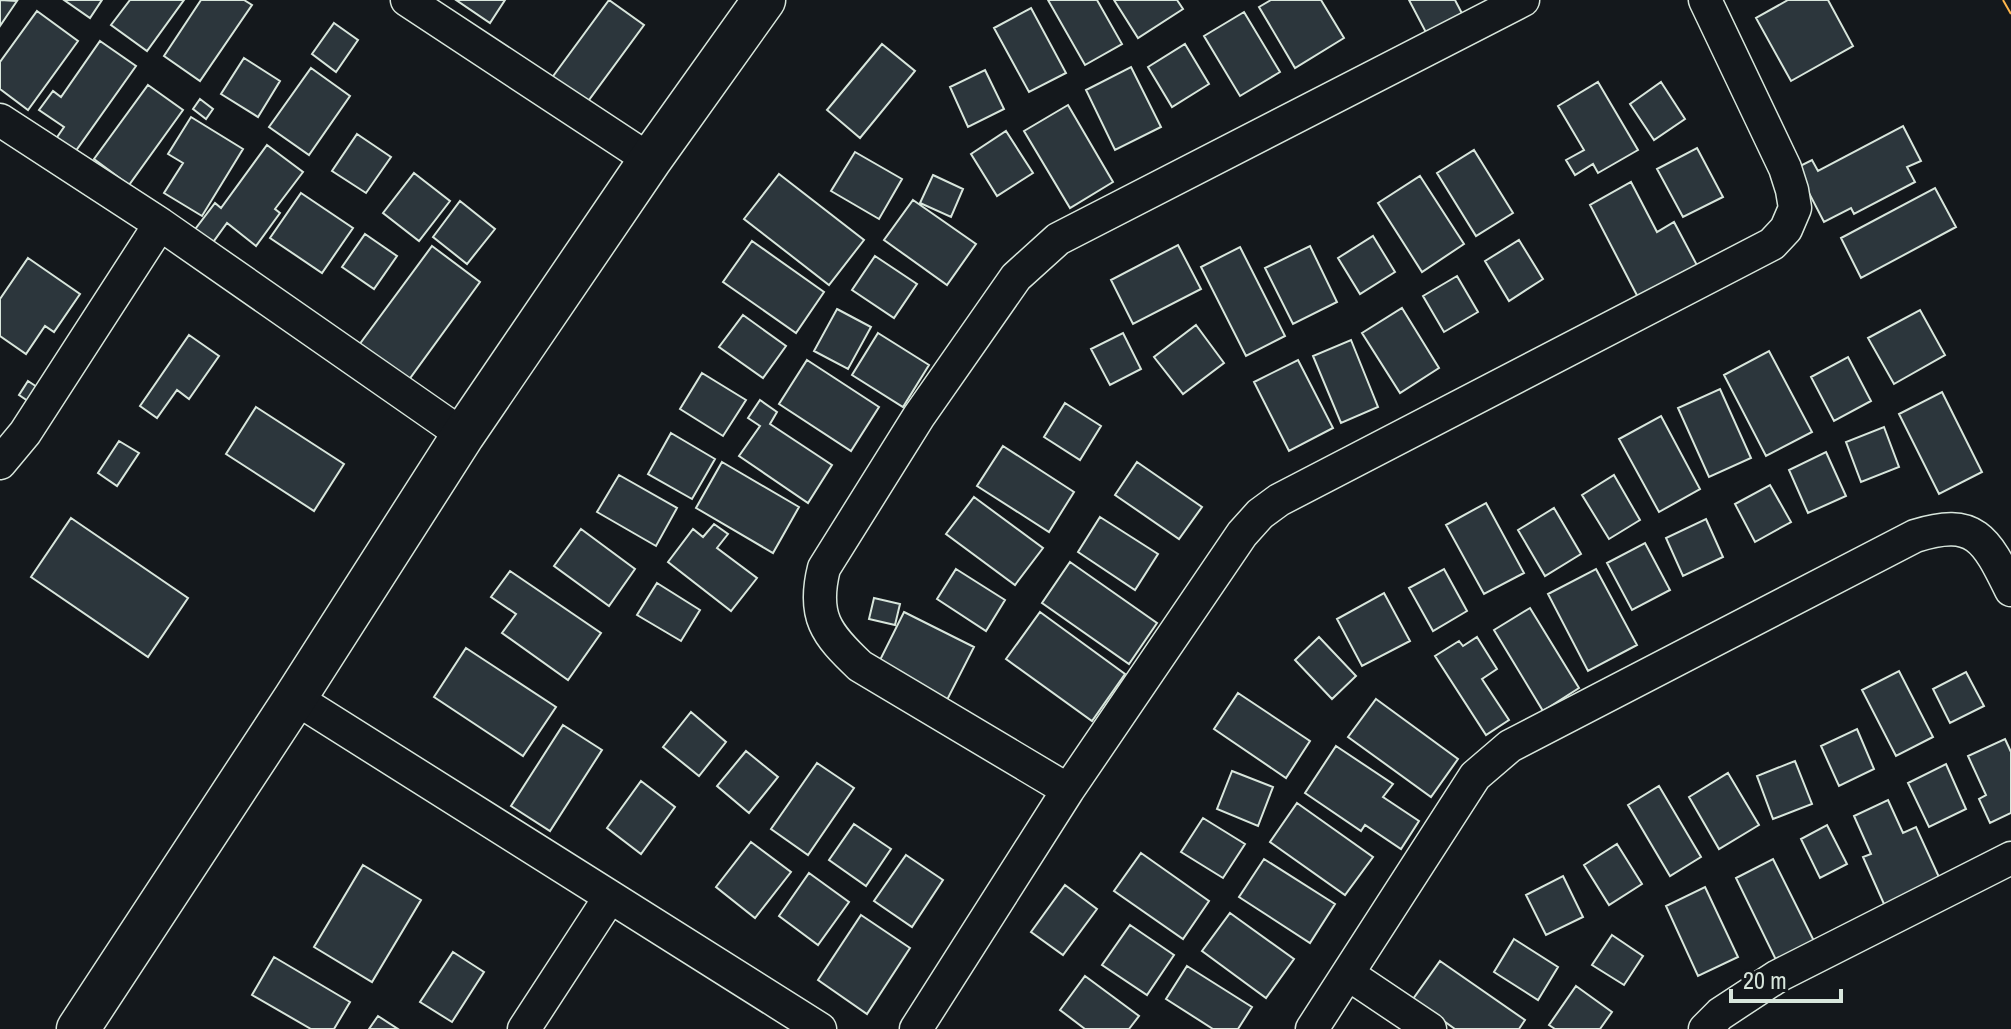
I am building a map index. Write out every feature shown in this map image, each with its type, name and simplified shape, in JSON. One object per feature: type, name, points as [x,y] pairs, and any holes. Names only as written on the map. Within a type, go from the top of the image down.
[{"type":"street","points":[[407,0],[650,160]]},
{"type":"street","points":[[78,1029],[463,435],[650,160],[764,0]]},
{"type":"street","points":[[1068,790],[860,666],[836,643],[821,620],[819,592],[824,568],[919,416],[1016,277],[1058,239],[1523,0]]},
{"type":"street","points":[[916,1029],[1068,790],[1242,534],[1260,514],[1293,492],[1772,244],[1786,229],[1795,208],[1785,168],[1705,0]]},
{"type":"street","points":[[0,120],[160,224],[463,435]]},
{"type":"street","points":[[0,463],[25,433],[160,224]]},
{"type":"street","points":[[1312,1029],[1475,776],[1510,746],[1915,536],[1952,527],[1980,538],[1989,548],[2011,590]]},
{"type":"street","points":[[295,698],[820,1029]]},
{"type":"street","points":[[1705,1029],[1720,1014],[1778,976],[2011,858]]},
{"type":"street","points":[[524,1029],[610,897]]},
{"type":"street","points":[[1348,974],[1430,1029]]},
{"type":"building","points":[[0,0],[17,1],[0,26]]},
{"type":"building","points":[[64,0],[102,0],[90,18]]},
{"type":"building","points":[[130,0],[184,0],[147,51],[111,25]]},
{"type":"building","points":[[201,0],[244,0],[252,5],[200,81],[164,56]]},
{"type":"building","points":[[456,0],[505,0],[490,23]]},
{"type":"building","points":[[609,0],[644,25],[586,104],[551,79]]},
{"type":"building","points":[[1048,0],[1097,0],[1122,44],[1085,65]]},
{"type":"building","points":[[1114,0],[1177,0],[1183,9],[1138,38]]},
{"type":"building","points":[[1271,0],[1321,0],[1344,38],[1295,68],[1259,7]]},
{"type":"building","points":[[1409,0],[1455,0],[1467,23],[1431,42]]},
{"type":"building","points":[[1788,0],[1828,0],[1853,46],[1791,81],[1756,18]]},
{"type":"building","points":[[1031,8],[1066,73],[1029,92],[994,28]]},
{"type":"building","points":[[37,11],[78,41],[28,110],[0,89],[0,62]]},
{"type":"building","points":[[1244,12],[1280,72],[1240,96],[1204,36]]},
{"type":"building","points":[[334,23],[358,40],[336,72],[312,54]]},
{"type":"building","points":[[100,41],[136,66],[70,159],[51,146],[64,127],[39,110],[53,91],[61,97]]},
{"type":"building","points":[[882,44],[915,71],[860,138],[827,110]]},
{"type":"building","points":[[1185,44],[1209,84],[1172,107],[1148,67]]},
{"type":"building","points":[[244,58],[280,81],[258,117],[221,94]]},
{"type":"building","points":[[1131,67],[1161,127],[1115,150],[1086,90]]},
{"type":"building","points":[[311,68],[350,96],[309,155],[269,127]]},
{"type":"building","points":[[985,70],[1004,109],[968,127],[950,87]]},
{"type":"building","points":[[1598,82],[1638,150],[1598,173],[1593,164],[1575,175],[1566,160],[1584,150],[1558,106]]},
{"type":"building","points":[[1661,82],[1685,119],[1654,140],[1630,104]]},
{"type":"building","points":[[148,85],[183,110],[129,185],[94,159]]},
{"type":"building","points":[[200,99],[213,109],[206,119],[193,109]]},
{"type":"building","points":[[1068,105],[1113,182],[1070,208],[1024,131]]},
{"type":"building","points":[[191,117],[243,149],[202,216],[164,193],[183,163],[168,154]]},
{"type":"building","points":[[1903,126],[1921,161],[1907,167],[1915,182],[1854,214],[1851,208],[1824,222],[1796,168],[1812,160],[1818,171]]},
{"type":"building","points":[[1006,131],[1033,173],[997,196],[971,154]]},
{"type":"building","points":[[357,134],[391,157],[366,193],[332,171]]},
{"type":"building","points":[[267,145],[303,172],[275,209],[280,213],[256,246],[227,223],[211,245],[193,232],[215,203],[221,208]]},
{"type":"building","points":[[1697,148],[1723,197],[1683,217],[1657,169]]},
{"type":"building","points":[[1474,150],[1513,213],[1476,236],[1437,173]]},
{"type":"building","points":[[855,152],[902,179],[879,219],[831,191]]},
{"type":"building","points":[[414,173],[450,201],[419,241],[383,213]]},
{"type":"building","points":[[779,174],[864,240],[829,285],[744,219]]},
{"type":"building","points":[[933,175],[963,189],[951,217],[920,203]]},
{"type":"building","points":[[1420,176],[1464,244],[1422,272],[1378,203]]},
{"type":"building","points":[[1631,182],[1657,232],[1674,222],[1699,269],[1641,303],[1590,205]]},
{"type":"building","points":[[1935,188],[1956,227],[1861,278],[1841,238]]},
{"type":"building","points":[[301,193],[353,228],[322,273],[270,238]]},
{"type":"building","points":[[913,200],[976,244],[947,285],[884,240]]},
{"type":"building","points":[[460,201],[495,229],[467,264],[433,237]]},
{"type":"building","points":[[365,234],[397,256],[374,289],[342,267]]},
{"type":"building","points":[[1373,236],[1395,272],[1360,294],[1338,258]]},
{"type":"building","points":[[1519,240],[1543,279],[1509,301],[1485,261]]},
{"type":"building","points":[[752,241],[824,292],[796,333],[723,282]]},
{"type":"building","points":[[1178,245],[1201,289],[1133,324],[1111,280]]},
{"type":"building","points":[[432,246],[480,282],[408,381],[359,345]]},
{"type":"building","points":[[1310,246],[1337,302],[1293,324],[1265,268]]},
{"type":"building","points":[[1240,247],[1285,336],[1246,356],[1201,267]]},
{"type":"building","points":[[875,256],[917,284],[894,318],[852,290]]},
{"type":"building","points":[[28,258],[80,294],[54,332],[45,326],[26,354],[0,336],[0,299]]},
{"type":"building","points":[[1457,276],[1478,312],[1444,332],[1423,296]]},
{"type":"building","points":[[1402,308],[1439,368],[1400,393],[1362,333]]},
{"type":"building","points":[[837,309],[871,327],[848,369],[814,351]]},
{"type":"building","points":[[1920,310],[1945,355],[1894,384],[1868,338]]},
{"type":"building","points":[[743,315],[786,346],[763,378],[719,347]]},
{"type":"building","points":[[1196,325],[1224,363],[1183,394],[1154,357]]},
{"type":"building","points":[[878,333],[929,365],[903,407],[852,375]]},
{"type":"building","points":[[1123,333],[1141,369],[1110,385],[1091,349]]},
{"type":"building","points":[[189,335],[219,356],[189,399],[177,390],[157,418],[140,406]]},
{"type":"building","points":[[1351,340],[1378,407],[1341,423],[1313,356]]},
{"type":"building","points":[[1769,351],[1812,432],[1766,456],[1724,375]]},
{"type":"building","points":[[1848,357],[1871,401],[1834,421],[1811,377]]},
{"type":"building","points":[[807,360],[879,407],[851,451],[779,404]]},
{"type":"building","points":[[1298,360],[1333,428],[1289,451],[1254,382]]},
{"type":"building","points":[[702,373],[746,400],[723,436],[680,409]]},
{"type":"building","points":[[28,381],[46,393],[37,407],[19,395]]},
{"type":"building","points":[[1720,389],[1751,458],[1709,477],[1678,408]]},
{"type":"building","points":[[1942,392],[1982,472],[1939,494],[1899,414]]},
{"type":"building","points":[[760,400],[777,412],[770,424],[832,465],[808,503],[739,456],[760,426],[748,418]]},
{"type":"building","points":[[1065,403],[1101,426],[1080,460],[1044,437]]},
{"type":"building","points":[[256,407],[344,464],[314,511],[226,454]]},
{"type":"building","points":[[1661,416],[1700,489],[1659,512],[1619,439]]},
{"type":"building","points":[[1884,427],[1899,467],[1861,482],[1846,442]]},
{"type":"building","points":[[671,433],[715,459],[692,499],[648,474]]},
{"type":"building","points":[[119,441],[139,453],[117,486],[98,473]]},
{"type":"building","points":[[1003,446],[1074,492],[1049,532],[977,486]]},
{"type":"building","points":[[1826,452],[1846,496],[1808,513],[1789,470]]},
{"type":"building","points":[[722,462],[799,507],[773,553],[696,508]]},
{"type":"building","points":[[1137,462],[1202,507],[1179,539],[1115,495]]},
{"type":"building","points":[[619,475],[677,508],[656,546],[597,512]]},
{"type":"building","points":[[1614,475],[1640,520],[1609,539],[1582,495]]},
{"type":"building","points":[[1770,485],[1791,522],[1755,542],[1735,504]]},
{"type":"building","points":[[974,497],[1043,548],[1015,585],[946,534]]},
{"type":"building","points":[[1486,503],[1524,573],[1484,594],[1446,525]]},
{"type":"building","points":[[1554,508],[1581,554],[1545,576],[1518,530]]},
{"type":"building","points":[[1100,517],[1158,554],[1135,590],[1078,552]]},
{"type":"building","points":[[71,518],[188,598],[148,657],[31,577]]},
{"type":"building","points":[[1706,519],[1723,557],[1683,576],[1666,538]]},
{"type":"building","points":[[714,524],[728,534],[717,548],[757,578],[731,611],[668,562],[693,529],[703,537]]},
{"type":"building","points":[[581,529],[635,569],[609,606],[554,566]]},
{"type":"building","points":[[1645,543],[1670,590],[1632,610],[1607,563]]},
{"type":"building","points":[[1070,562],[1157,623],[1129,664],[1042,603]]},
{"type":"building","points":[[956,569],[1005,600],[986,631],[937,599]]},
{"type":"building","points":[[1444,569],[1467,611],[1433,631],[1409,588]]},
{"type":"building","points":[[1596,569],[1637,645],[1588,671],[1548,594]]},
{"type":"building","points":[[510,571],[601,633],[568,680],[502,633],[516,614],[491,597]]},
{"type":"building","points":[[657,583],[700,610],[681,641],[637,615]]},
{"type":"building","points":[[1384,593],[1410,641],[1362,666],[1337,619]]},
{"type":"building","points":[[874,598],[900,604],[895,625],[869,619]]},
{"type":"building","points":[[1530,608],[1579,688],[1543,711],[1494,630]]},
{"type":"building","points":[[904,612],[974,647],[947,700],[878,664]]},
{"type":"building","points":[[1040,612],[1125,674],[1092,721],[1006,659]]},
{"type":"building","points":[[1319,637],[1356,676],[1332,699],[1295,660]]},
{"type":"building","points":[[1477,637],[1497,669],[1482,679],[1509,720],[1486,735],[1435,656],[1459,641],[1463,646]]},
{"type":"building","points":[[466,648],[556,707],[523,756],[434,697]]},
{"type":"building","points":[[1899,671],[1933,737],[1896,756],[1862,690]]},
{"type":"building","points":[[1966,672],[1984,706],[1950,723],[1933,689]]},
{"type":"building","points":[[1238,693],[1310,741],[1286,778],[1214,729]]},
{"type":"building","points":[[1376,699],[1458,759],[1431,797],[1348,737]]},
{"type":"building","points":[[691,712],[726,742],[699,776],[663,747]]},
{"type":"building","points":[[563,725],[602,750],[550,831],[511,806]]},
{"type":"building","points":[[1857,729],[1874,769],[1839,786],[1821,746]]},
{"type":"building","points":[[2005,739],[2011,752],[2011,813],[1990,823],[1979,799],[1986,795],[1968,756]]},
{"type":"building","points":[[1336,746],[1393,784],[1383,797],[1419,821],[1401,849],[1365,825],[1361,831],[1305,793]]},
{"type":"building","points":[[746,751],[778,777],[749,813],[717,786]]},
{"type":"building","points":[[1795,761],[1812,804],[1773,819],[1757,776]]},
{"type":"building","points":[[817,763],[854,788],[808,855],[771,829]]},
{"type":"building","points":[[1946,764],[1966,809],[1929,827],[1908,783]]},
{"type":"building","points":[[1232,771],[1273,787],[1258,826],[1217,809]]},
{"type":"building","points":[[1728,773],[1759,825],[1719,849],[1689,797]]},
{"type":"building","points":[[641,781],[675,807],[641,854],[607,828]]},
{"type":"building","points":[[1659,786],[1701,857],[1670,876],[1628,805]]},
{"type":"building","points":[[1888,800],[1903,833],[1916,827],[1944,888],[1888,913],[1863,857],[1871,854],[1854,816]]},
{"type":"building","points":[[1297,803],[1373,857],[1345,895],[1270,842]]},
{"type":"building","points":[[1203,818],[1245,844],[1223,878],[1181,852]]},
{"type":"building","points":[[854,824],[891,849],[866,886],[829,860]]},
{"type":"building","points":[[1827,825],[1847,864],[1820,878],[1801,839]]},
{"type":"building","points":[[751,842],[791,872],[755,918],[716,887]]},
{"type":"building","points":[[1617,844],[1642,884],[1609,905],[1584,865]]},
{"type":"building","points":[[1141,853],[1209,901],[1183,939],[1114,891]]},
{"type":"building","points":[[906,855],[943,880],[912,927],[874,901]]},
{"type":"building","points":[[1264,859],[1335,904],[1310,943],[1239,897]]},
{"type":"building","points":[[1773,859],[1814,941],[1776,960],[1736,878]]},
{"type":"building","points":[[363,865],[421,900],[372,982],[314,947]]},
{"type":"building","points":[[809,873],[849,902],[818,945],[779,916]]},
{"type":"building","points":[[1563,876],[1583,917],[1546,935],[1526,895]]},
{"type":"building","points":[[1065,885],[1097,909],[1063,955],[1031,932]]},
{"type":"building","points":[[1705,887],[1738,957],[1698,976],[1666,906]]},
{"type":"building","points":[[1230,913],[1294,959],[1266,998],[1202,951]]},
{"type":"building","points":[[861,915],[910,948],[867,1014],[818,980]]},
{"type":"building","points":[[1130,925],[1174,955],[1147,995],[1102,965]]},
{"type":"building","points":[[1612,935],[1643,956],[1624,985],[1592,965]]},
{"type":"building","points":[[1514,939],[1558,967],[1538,1000],[1494,972]]},
{"type":"building","points":[[453,952],[484,972],[452,1022],[420,1002]]},
{"type":"building","points":[[274,957],[350,1002],[334,1029],[311,1029],[252,995]]},
{"type":"building","points":[[1440,961],[1525,1020],[1519,1029],[1455,1029],[1413,999]]},
{"type":"building","points":[[1187,966],[1252,1007],[1238,1029],[1213,1029],[1166,999]]},
{"type":"building","points":[[1085,976],[1139,1016],[1129,1029],[1085,1029],[1060,1010]]},
{"type":"building","points":[[1576,986],[1612,1012],[1600,1029],[1555,1029],[1549,1025]]},
{"type":"building","points":[[378,1016],[398,1029],[369,1029]]},
{"type":"power","points":[[2003,0],[2011,14]]}]
